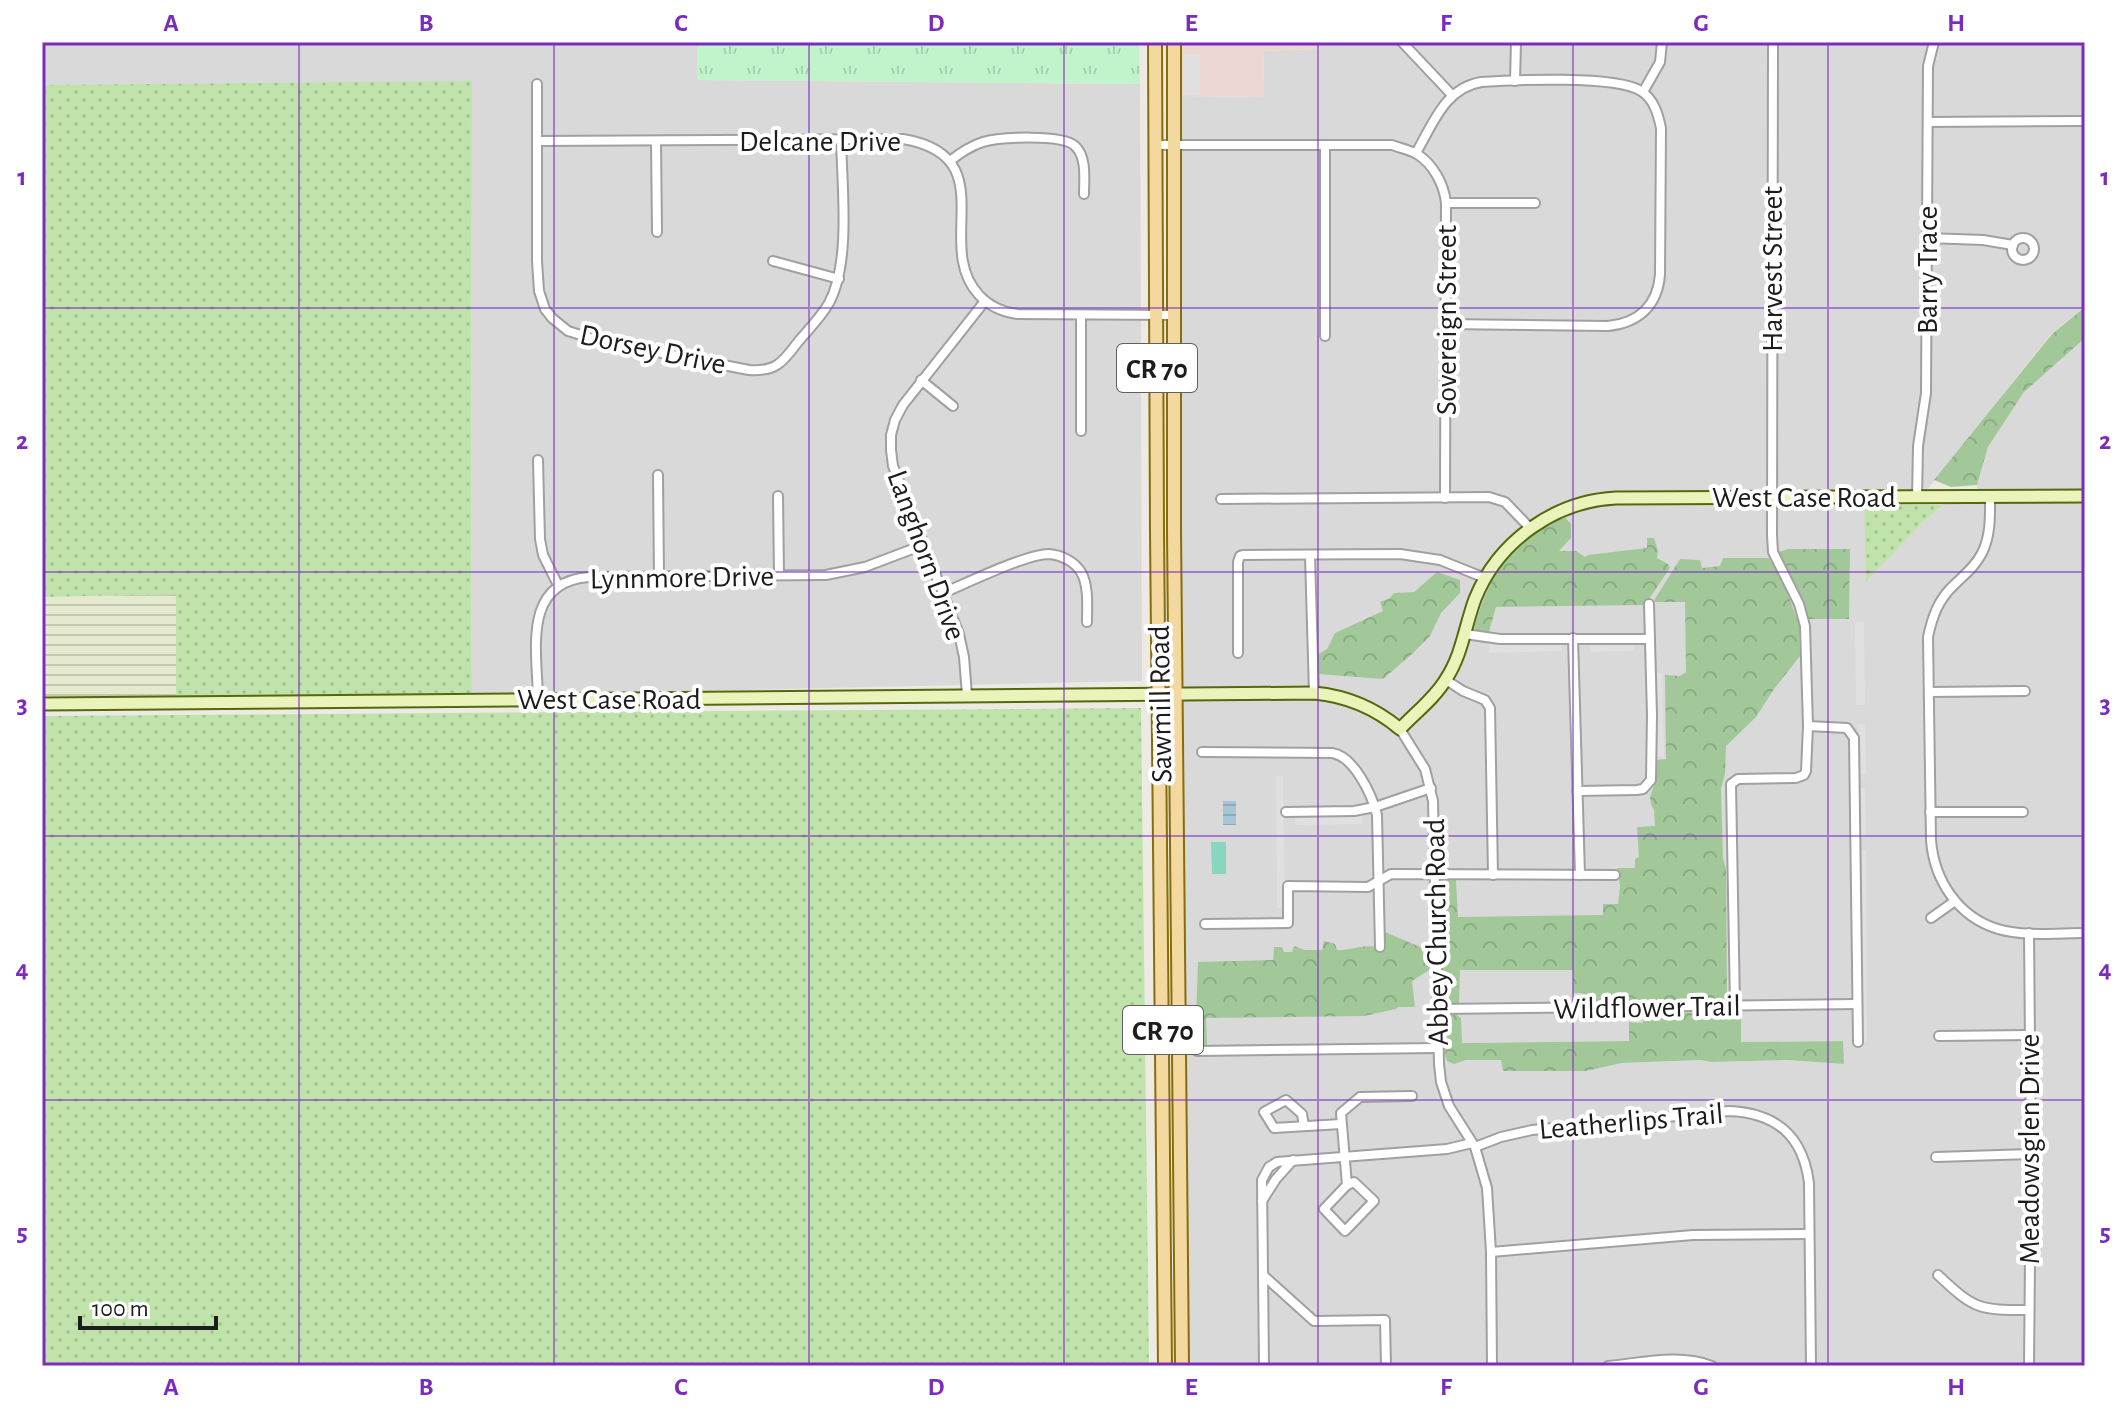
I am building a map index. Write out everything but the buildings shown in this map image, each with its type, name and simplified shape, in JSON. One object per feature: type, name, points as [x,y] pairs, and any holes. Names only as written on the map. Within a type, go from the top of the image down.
[{"type":"main road","name":"Sawmill Road","points":[[1155,42],[1165,1366]]},
{"type":"main road","name":"Sawmill Road","points":[[1174,42],[1173,315],[1182,1366]]},
{"type":"main road","name":"West Case Road","points":[[1400,729],[1446,680],[1461,649],[1475,599],[1485,578],[1505,552],[1530,528],[1560,511],[1593,500],[1644,497],[2085,496]]},
{"type":"main road","name":"Abbey Church Road","points":[[1176,694],[1314,693],[1352,699],[1400,729]]},
{"type":"main road","name":"West Case Road","points":[[42,704],[1176,694]]},
{"type":"street","points":[[1402,42],[1452,95]]},
{"type":"street","points":[[1515,81],[1516,42]]},
{"type":"street","points":[[1643,92],[1657,70],[1662,42]]},
{"type":"street","name":"Harvest Street","points":[[1735,1006],[1731,784],[1738,779],[1796,778],[1804,775],[1808,726],[1805,626],[1799,604],[1773,552],[1773,42]]},
{"type":"street","name":"Barry Trace","points":[[1917,498],[1918,446],[1926,393],[1928,66],[1934,42]]},
{"type":"street","points":[[1157,145],[1392,145],[1416,153],[1452,95],[1471,84],[1614,82],[1643,92],[1653,104],[1660,122],[1660,281],[1653,302],[1640,315],[1608,326],[1445,324]]},
{"type":"street","name":"Dorsey Drive","points":[[537,84],[539,291],[545,309],[562,328],[600,341],[749,370],[766,370],[787,357],[828,305],[839,279]]},
{"type":"street","points":[[1928,122],[2085,121]]},
{"type":"street","points":[[773,261],[839,279],[842,253],[841,139]]},
{"type":"street","name":"Delcane Drive","points":[[537,141],[903,139],[929,146],[950,161]]},
{"type":"street","points":[[1084,194],[1082,156],[1075,146],[1064,140],[992,140],[972,147],[950,161],[960,183],[961,250],[965,272],[976,292],[1000,310],[1017,314],[1173,315]]},
{"type":"street","points":[[656,141],[657,232]]},
{"type":"street","points":[[1325,145],[1325,336]]},
{"type":"street","name":"Sovereign Street","points":[[1416,153],[1434,171],[1446,203],[1445,498]]},
{"type":"street","points":[[1446,203],[1535,203]]},
{"type":"street","points":[[1927,238],[1983,240],[2013,245]]},
{"type":"street","name":"Langhorn Drive","points":[[967,695],[962,645],[897,480],[891,435],[898,413],[921,380],[985,301]]},
{"type":"street","points":[[1081,315],[1081,431]]},
{"type":"street","points":[[921,380],[953,406]]},
{"type":"street","points":[[538,460],[540,539],[543,555],[558,585]]},
{"type":"street","points":[[658,475],[659,576]]},
{"type":"street","points":[[778,496],[779,575]]},
{"type":"street","points":[[1990,496],[1989,533],[1981,553],[1974,565],[1943,597],[1931,623],[1928,651],[1932,853],[1943,885],[1955,901],[1976,919],[1996,929],[2029,933],[2085,933]]},
{"type":"street","points":[[1221,499],[1489,497],[1512,507],[1530,528]]},
{"type":"street","name":"Lynnmore Drive","points":[[538,698],[539,616],[548,594],[558,585],[582,578],[826,575],[848,572],[923,545]]},
{"type":"street","points":[[1238,653],[1240,556],[1400,554],[1440,560],[1485,578]]},
{"type":"street","points":[[943,593],[1029,558],[1056,555],[1074,564],[1080,571],[1086,591],[1087,622]]},
{"type":"street","points":[[1310,556],[1314,693]]},
{"type":"street","points":[[1577,791],[1637,790],[1643,789],[1651,780],[1649,604]]},
{"type":"street","points":[[1465,634],[1500,639],[1650,639]]},
{"type":"street","points":[[1573,638],[1580,875]]},
{"type":"street","points":[[1446,680],[1485,700],[1490,708],[1493,875]]},
{"type":"street","points":[[1929,692],[2025,691]]},
{"type":"street","points":[[1808,726],[1847,728],[1854,738],[1858,1042]]},
{"type":"street","name":"Abbey Church Road","points":[[1400,729],[1422,763],[1431,788],[1435,816],[1440,1073],[1454,1117],[1473,1145],[1487,1188],[1492,1366]]},
{"type":"street","points":[[1202,752],[1338,754],[1344,757],[1373,797],[1377,815],[1380,947]]},
{"type":"street","points":[[1286,812],[1354,811],[1431,788]]},
{"type":"street","points":[[1930,812],[2023,812]]},
{"type":"street","points":[[1205,924],[1288,923],[1288,886],[1368,887],[1391,874],[1615,875]]},
{"type":"street","points":[[1931,918],[1955,901]]},
{"type":"street","name":"Meadowsglen Drive","points":[[2029,933],[2029,1366]]},
{"type":"street","name":"Wildflower Trail","points":[[1437,1009],[1857,1004]]},
{"type":"street","points":[[1939,1036],[2029,1035]]},
{"type":"street","points":[[1197,1051],[1438,1048]]},
{"type":"street","points":[[1347,1185],[1341,1113],[1360,1097],[1412,1096]]},
{"type":"street","points":[[1304,1126],[1302,1114],[1286,1100],[1264,1112],[1274,1128],[1341,1124]]},
{"type":"street","name":"Leatherlips Trail","points":[[1263,1275],[1262,1180],[1265,1172],[1277,1162],[1447,1149],[1532,1130],[1729,1111],[1759,1115],[1786,1130],[1803,1154],[1809,1183],[1809,1234]]},
{"type":"street","points":[[1936,1157],[2031,1154]]},
{"type":"street","points":[[1354,1182],[1374,1201],[1345,1231],[1324,1209],[1347,1185],[1354,1182]]},
{"type":"street","points":[[1491,1252],[1693,1235],[1809,1234],[1811,1366]]},
{"type":"street","points":[[1263,1275],[1264,1366]]},
{"type":"street","points":[[1263,1275],[1314,1321],[1385,1320],[1386,1366]]},
{"type":"street","points":[[1938,1275],[1965,1300],[1980,1307],[2029,1310]]},
{"type":"street","points":[[1608,1366],[1682,1359],[1712,1366]]},
{"type":"shaded area","points":[[42,42],[697,42],[697,80],[1140,84],[1142,681],[472,696],[472,82],[42,85]]},
{"type":"shaded area","points":[[1178,42],[1320,42],[1320,49],[1264,51],[1263,97],[1178,96]]},
{"type":"shaded area","points":[[1320,42],[2085,42],[2085,307],[2051,334],[1926,491],[1865,492],[1864,505],[1867,581],[1943,505],[1945,498],[1977,498],[1977,485],[1988,447],[2024,392],[2085,338],[2085,1366],[1188,1366],[1178,96],[1263,97],[1264,51],[1319,49]],"holes":[[[1446,1015],[1457,1015],[1461,1043],[1629,1041],[1629,1022],[1642,1023],[1646,1016],[1741,1018],[1741,1042],[1842,1041],[1843,1064],[1787,1060],[1701,1060],[1622,1063],[1586,1071],[1503,1071],[1502,1060],[1466,1060]]]},
{"type":"shaded area","points":[[1183,54],[1200,54],[1200,95],[1183,95]]},
{"type":"shaded area","points":[[1855,622],[1864,622],[1865,705],[1856,705]]},
{"type":"shaded area","points":[[1562,643],[1562,651],[1489,653],[1489,644]]},
{"type":"shaded area","points":[[1590,643],[1634,643],[1634,651],[1590,652]]},
{"type":"shaded area","points":[[1653,673],[1662,673],[1664,757],[1655,757]]},
{"type":"shaded area","points":[[1858,724],[1865,724],[1866,774],[1859,774]]},
{"type":"shaded area","points":[[1276,776],[1283,776],[1285,908],[1277,908]]},
{"type":"shaded area","points":[[1859,788],[1865,788],[1866,837],[1859,837]]},
{"type":"shaded area","points":[[1362,815],[1362,824],[1295,825],[1295,817]]},
{"type":"shaded area","points":[[1859,850],[1866,850],[1867,1042],[1860,1042]]},
{"type":"green space","points":[[697,42],[1139,42],[1140,84],[697,80]]},
{"type":"green space","points":[[472,81],[472,696],[176,698],[176,594],[42,597],[42,85]]},
{"type":"green space","points":[[2085,307],[2085,338],[2024,392],[1988,447],[1977,485],[1951,487],[1934,480],[2052,334]]},
{"type":"green space","points":[[1864,505],[1943,505],[1866,582]]},
{"type":"green space","points":[[1565,517],[1571,524],[1571,538],[1559,551],[1576,551],[1585,557],[1647,548],[1647,538],[1654,538],[1657,558],[1670,568],[1645,605],[1496,607],[1488,635],[1473,633],[1482,602],[1496,572],[1515,546],[1540,526]]},
{"type":"green space","points":[[1788,549],[1850,549],[1849,619],[1808,619],[1776,553]]},
{"type":"green space","points":[[1723,558],[1769,558],[1784,584],[1799,624],[1800,656],[1756,717],[1726,746],[1721,789],[1726,869],[1727,1000],[1582,1003],[1582,993],[1573,993],[1573,970],[1460,970],[1459,1005],[1442,1005],[1440,880],[1456,880],[1458,917],[1603,915],[1603,904],[1618,904],[1620,886],[1617,868],[1635,868],[1635,859],[1639,857],[1637,827],[1655,826],[1650,797],[1656,780],[1656,760],[1666,759],[1665,675],[1680,676],[1686,672],[1685,602],[1653,602],[1680,559],[1700,560],[1702,568],[1720,566]]},
{"type":"green space","points":[[1437,572],[1460,580],[1460,593],[1441,613],[1430,636],[1383,679],[1318,674],[1317,655],[1327,649],[1335,633],[1383,611],[1380,602],[1394,593],[1414,592]]},
{"type":"green space","points":[[176,594],[176,698],[42,699],[42,597]]},
{"type":"green space","points":[[1141,708],[1149,1366],[42,1366],[42,716]]},
{"type":"green space","points":[[1211,842],[1226,842],[1226,874],[1212,874]]},
{"type":"green space","points":[[1385,932],[1432,952],[1434,967],[1412,981],[1415,1007],[1398,1007],[1364,1016],[1206,1018],[1207,1045],[1195,1046],[1198,962],[1273,960],[1274,947],[1282,947],[1284,952],[1292,952],[1294,946],[1305,950],[1322,950],[1324,941],[1335,944],[1337,950],[1365,946],[1382,948]]},
{"type":"green space","points":[[1658,1012],[1738,1014],[1741,1018],[1741,1042],[1843,1041],[1844,1064],[1787,1060],[1701,1060],[1622,1063],[1586,1071],[1503,1071],[1501,1060],[1466,1060],[1454,1064],[1447,1061],[1445,1055],[1446,1015],[1461,1018],[1462,1043],[1629,1041],[1629,1022],[1642,1023],[1646,1016],[1656,1017]]},
{"type":"water","points":[[1223,801],[1236,801],[1236,825],[1223,825]]}]
